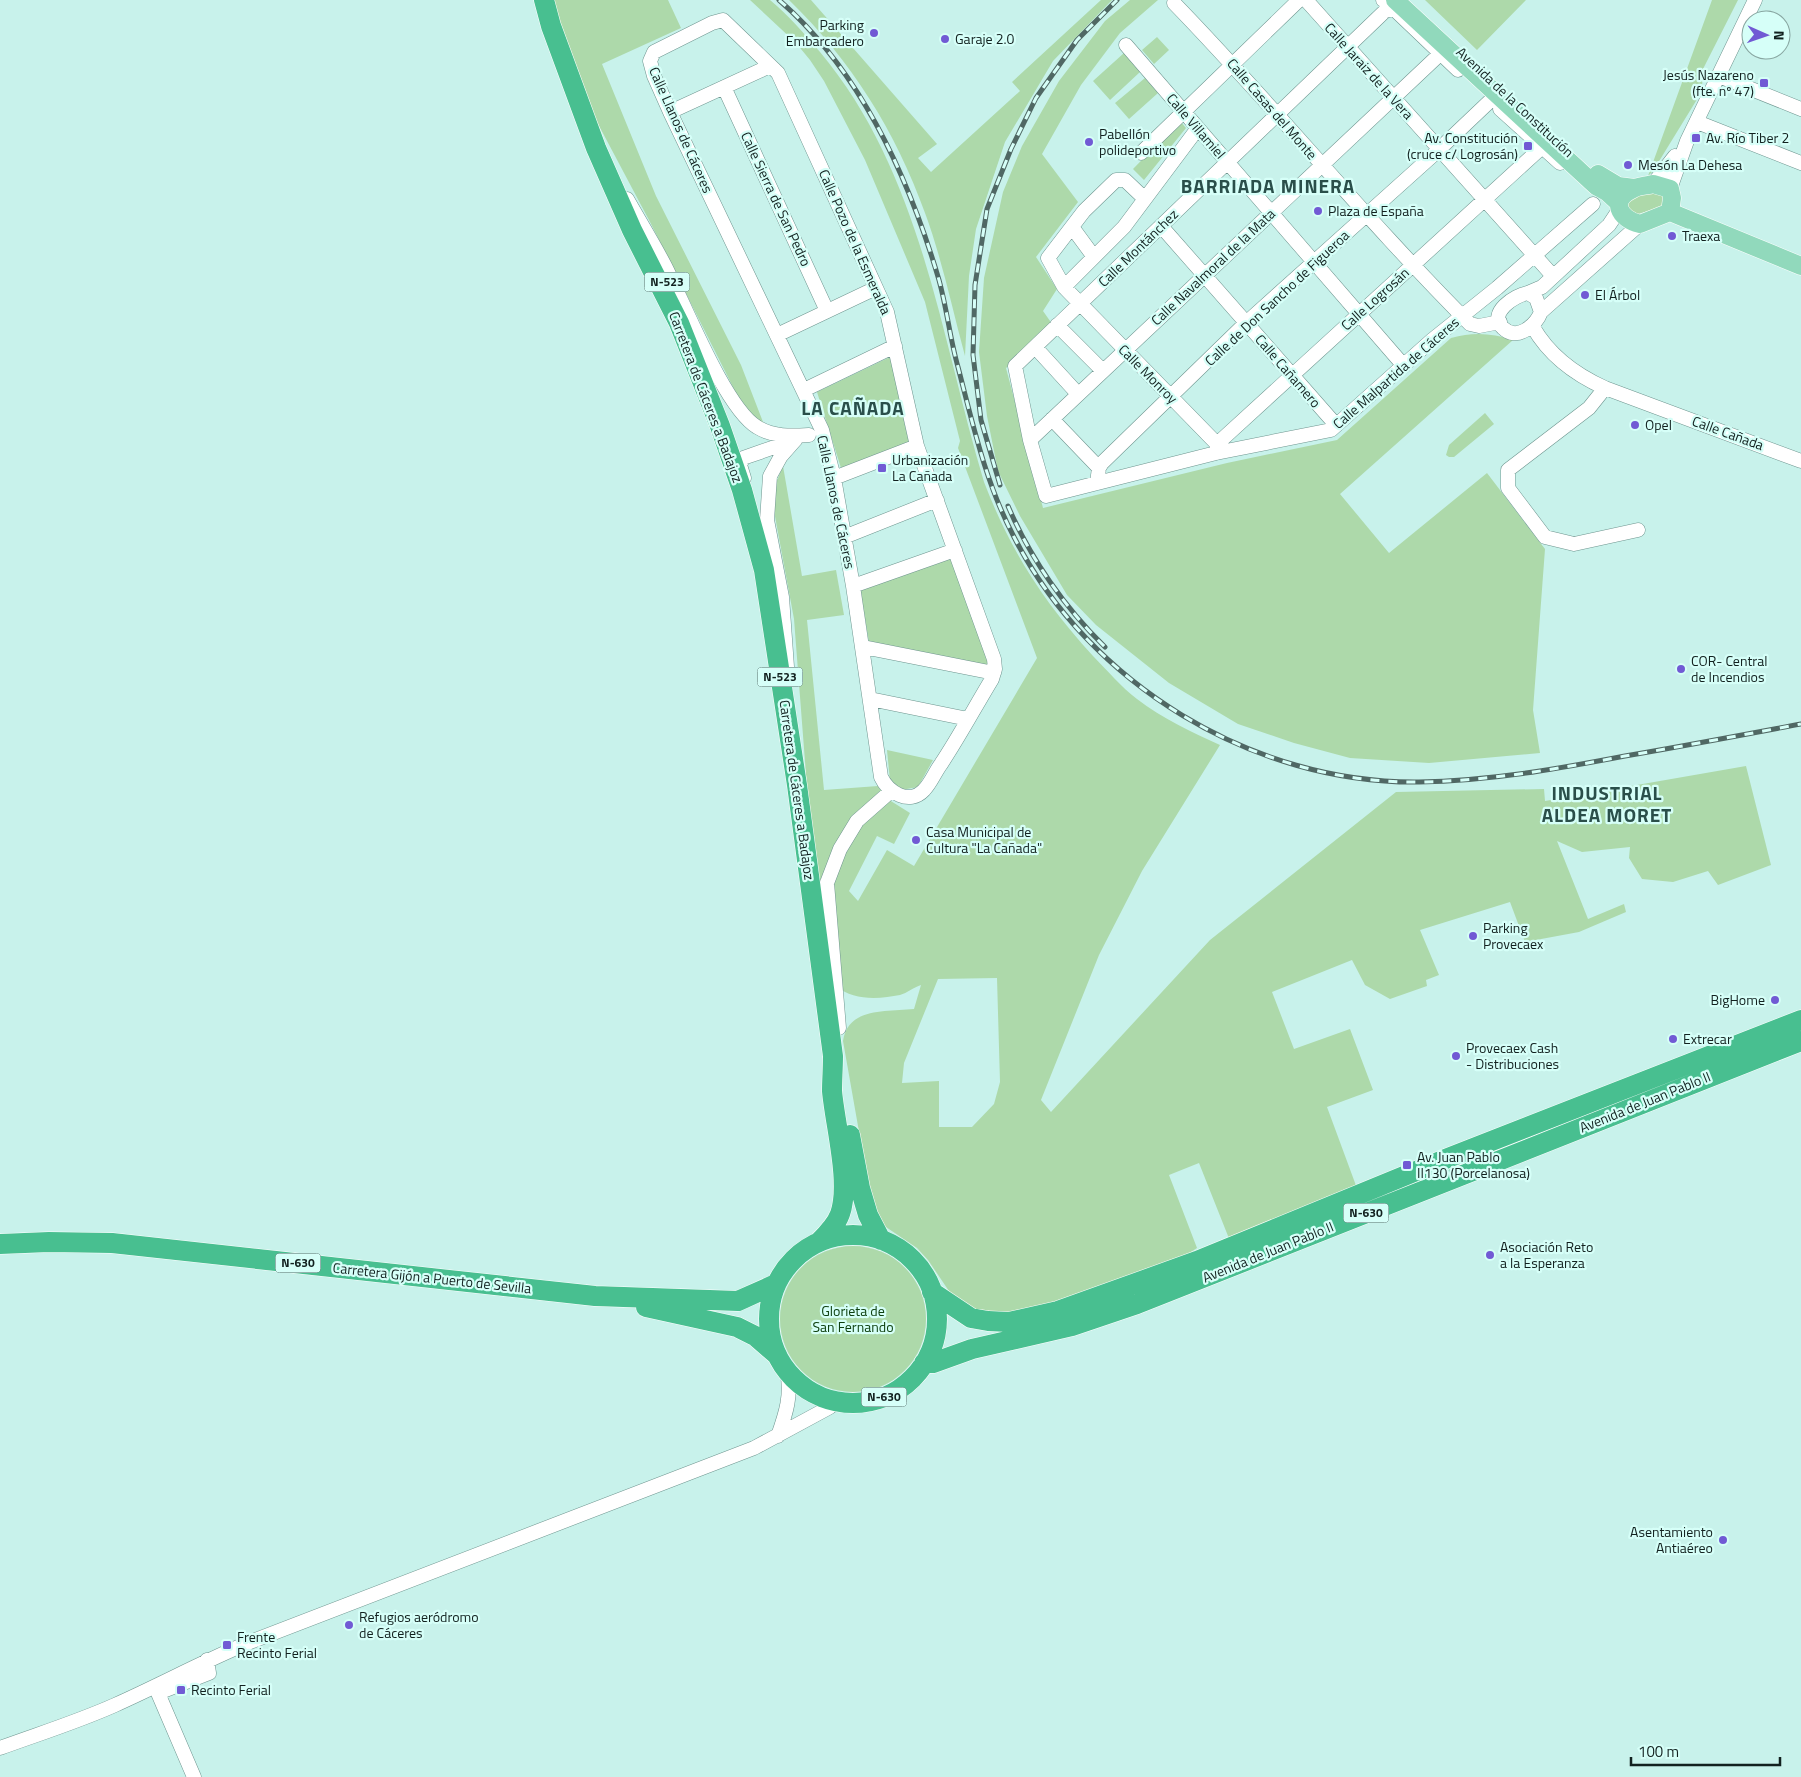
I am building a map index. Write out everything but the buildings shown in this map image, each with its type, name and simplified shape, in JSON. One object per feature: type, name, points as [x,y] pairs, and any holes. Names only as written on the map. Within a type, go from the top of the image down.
[{"type":"highway","name":"Carretera de Cáceres a Badajoz","points":[[544,0],[581,110],[632,230],[679,323],[720,426],[742,490],[764,570],[797,785],[833,1056]]},
{"type":"highway","name":"Carretera de Cáceres a Badajoz","points":[[581,110],[711,375],[743,458],[767,550],[783,638],[787,678]]},
{"type":"highway","name":"N-523","points":[[787,678],[797,785]]},
{"type":"highway","name":"Avenida de Juan Pablo II","points":[[932,1292],[971,1318],[988,1321],[1009,1322],[1058,1311],[1197,1261],[1448,1158],[1801,1020]]},
{"type":"highway","name":"Avenida de Juan Pablo II","points":[[924,1363],[933,1363],[972,1349],[1072,1326],[1137,1304],[1801,1040]]},
{"type":"highway","points":[[833,1056],[842,1086],[860,1188],[868,1215],[881,1240]]},
{"type":"highway","points":[[819,1242],[830,1230],[839,1216],[842,1207],[843,1181],[832,1090],[833,1056]]},
{"type":"highway","name":"N-630","points":[[848,1235],[881,1240],[897,1248],[911,1259],[923,1272],[932,1292],[936,1312],[936,1332],[924,1363],[906,1384],[882,1398],[860,1403],[832,1400],[808,1390],[782,1363],[771,1338],[769,1320],[776,1284],[795,1258],[819,1242],[848,1235]]},
{"type":"highway","name":"Carretera Gijón a Puerto de Sevilla","points":[[0,1244],[49,1242],[112,1243],[595,1296],[738,1301],[776,1284]]},
{"type":"highway","name":"Carretera Gijón a Puerto de Sevilla","points":[[595,1296],[737,1326],[755,1336],[782,1363]]},
{"type":"main road","name":"Avenida de la Constitución","points":[[1392,2],[1596,186],[1607,192],[1619,206]]},
{"type":"main road","name":"Avenida de la Constitución","points":[[1392,2],[1580,163],[1618,186],[1634,188]]},
{"type":"main road","points":[[1670,212],[1672,198],[1670,189],[1652,184],[1634,188],[1623,195],[1619,206],[1624,218],[1640,224],[1670,212],[1691,223],[1801,266]]},
{"type":"street","points":[[1141,153],[1299,0]]},
{"type":"street","name":"Calle Jaraiz de la Vera","points":[[1306,0],[1553,276]]},
{"type":"street","points":[[1670,189],[1687,142],[1755,0]]},
{"type":"street","name":"Calle Montánchez","points":[[1030,440],[1015,366],[1385,11],[1392,2]]},
{"type":"street","name":"Avenida de la Constitución","points":[[1392,2],[1440,54],[1541,148],[1577,177],[1596,186]]},
{"type":"street","name":"Calle Casas del Monte","points":[[1174,3],[1278,114],[1413,265],[1470,324],[1479,326],[1500,322]]},
{"type":"street","name":"Calle Pozo de la Esmeralda","points":[[650,61],[654,52],[712,23],[723,20],[778,73],[887,312],[917,446],[994,659],[994,673]]},
{"type":"street","name":"Calle Villamiel","points":[[1126,44],[1404,366]]},
{"type":"street","name":"Calle Navalmoral de la Mata","points":[[1030,440],[1440,54]]},
{"type":"street","name":"Calle Llanos de Cáceres","points":[[650,61],[654,76],[670,112],[804,390],[809,435],[834,478],[863,647],[881,776],[891,791]]},
{"type":"street","points":[[670,112],[770,66]]},
{"type":"street","points":[[1719,76],[1801,109]]},
{"type":"street","name":"Calle Sierra de San Pedro","points":[[724,87],[828,311]]},
{"type":"street","name":"Calle de Don Sancho de Figueroa","points":[[1099,468],[1246,323],[1368,214],[1491,100]]},
{"type":"street","points":[[1696,122],[1801,163]]},
{"type":"street","points":[[1064,287],[1124,227],[1198,128]]},
{"type":"street","points":[[1652,184],[1661,176],[1687,142]]},
{"type":"street","name":"Calle Logrosán","points":[[1217,448],[1291,375],[1485,201],[1541,148]]},
{"type":"street","points":[[1094,257],[1072,227],[1084,211],[1116,180],[1125,180],[1146,199]]},
{"type":"street","points":[[617,181],[665,266],[711,360],[737,407],[755,426],[768,433],[787,436],[809,435]]},
{"type":"street","name":"Calle Malpartida de Cáceres","points":[[1030,440],[1046,496],[1217,448],[1331,430],[1593,204]]},
{"type":"street","points":[[1619,206],[1609,226],[1542,287],[1517,295],[1507,303],[1500,313],[1500,322],[1503,328],[1510,332],[1522,332],[1533,327],[1541,312],[1640,224]]},
{"type":"street","name":"Calle Cañamero","points":[[1161,226],[1336,425]]},
{"type":"street","name":"Calle Monroy","points":[[1072,227],[1048,258],[1064,287],[1171,397],[1217,448]]},
{"type":"street","points":[[777,335],[876,288]]},
{"type":"street","points":[[1528,293],[1536,298],[1541,312]]},
{"type":"street","points":[[679,323],[712,389],[737,454],[743,458]]},
{"type":"street","points":[[1057,325],[1102,371]]},
{"type":"street","name":"Calle Cañada","points":[[1533,327],[1540,339],[1570,368],[1604,388],[1801,461]]},
{"type":"street","points":[[804,390],[895,346]]},
{"type":"street","points":[[1035,347],[1078,394]]},
{"type":"street","points":[[1604,388],[1589,408],[1508,470],[1508,488],[1545,536],[1574,544],[1638,530]]},
{"type":"street","points":[[1052,419],[1099,468],[1097,483]]},
{"type":"street","points":[[764,570],[759,536],[740,465],[743,458],[809,435]]},
{"type":"street","points":[[787,678],[782,597],[767,520],[770,476],[781,456],[809,435]]},
{"type":"street","points":[[834,478],[917,446]]},
{"type":"street","points":[[844,537],[936,500]]},
{"type":"street","points":[[853,586],[955,550]]},
{"type":"street","points":[[842,1086],[827,884],[840,849],[857,821],[891,791],[907,797],[923,791],[994,673],[863,647]]},
{"type":"street","points":[[870,699],[968,719]]},
{"type":"street","points":[[778,1436],[789,1406],[790,1384],[782,1363]]},
{"type":"street","points":[[0,1748],[111,1707],[161,1685],[207,1660],[754,1448],[830,1407],[832,1400]]},
{"type":"street","points":[[194,1777],[158,1693],[209,1673],[207,1660]]},
{"type":"green space","points":[[552,0],[668,0],[681,28],[602,64],[656,196],[741,365],[763,422],[758,422],[741,403],[650,222],[597,122]]},
{"type":"green space","points":[[750,0],[770,0],[808,38],[855,99],[882,150],[905,203],[924,258],[984,482],[1005,531],[1030,575],[1075,636],[1125,689],[1167,718],[1220,745],[1142,871],[1099,955],[1041,1100],[1051,1112],[1210,940],[1396,792],[1544,789],[1545,801],[1746,766],[1771,865],[1718,885],[1708,871],[1673,882],[1642,879],[1629,858],[1630,847],[1582,852],[1557,841],[1588,919],[1624,904],[1626,912],[1579,932],[1525,942],[1510,902],[1420,930],[1439,975],[1426,980],[1427,986],[1390,999],[1365,985],[1352,960],[1272,992],[1294,1049],[1350,1029],[1373,1090],[1327,1107],[1358,1191],[1230,1241],[1199,1163],[1169,1175],[1197,1248],[1174,1263],[1018,1314],[983,1313],[953,1297],[928,1260],[917,1248],[880,1223],[867,1177],[843,1041],[846,1030],[852,1022],[870,1013],[914,1009],[921,985],[900,995],[875,998],[850,994],[837,986],[821,895],[808,800],[794,619],[774,511],[776,483],[783,466],[802,576],[836,570],[844,615],[807,620],[824,790],[878,786],[886,798],[910,813],[894,844],[877,836],[849,891],[858,901],[887,850],[914,866],[1037,658],[958,448],[960,441],[925,302],[865,160],[824,81],[796,43]],"holes":[[[997,978],[1000,1082],[994,1104],[972,1127],[939,1127],[939,1081],[902,1083],[904,1063],[938,979]]]},
{"type":"green space","points":[[789,0],[811,0],[937,144],[918,158],[931,172],[1020,91],[1012,82],[1101,0],[1112,0],[1053,61],[1005,142],[976,229],[969,276],[965,356],[931,230],[900,154],[886,126],[852,72]]},
{"type":"green space","points":[[1130,0],[1158,0],[1120,33],[1081,85],[1042,154],[1078,202],[1036,257],[1057,289],[1043,311],[1055,328],[1006,368],[1043,508],[1227,463],[1337,440],[1451,338],[1482,334],[1513,340],[1340,494],[1389,553],[1487,473],[1545,549],[1533,710],[1540,753],[1429,763],[1350,758],[1294,743],[1238,724],[1169,683],[1096,625],[1067,595],[1020,516],[998,471],[987,416],[979,352],[984,278],[1003,192],[1022,146],[1059,81],[1105,21]]},
{"type":"green space","points":[[1425,0],[1526,0],[1477,50]]},
{"type":"green space","points":[[1712,0],[1738,0],[1703,69],[1702,87],[1696,101],[1653,171],[1648,176]]},
{"type":"green space","points":[[1157,37],[1169,50],[1154,64],[1142,50]]},
{"type":"green space","points":[[1124,53],[1140,72],[1110,100],[1093,81]]},
{"type":"green space","points":[[1145,78],[1158,93],[1129,119],[1115,103]]},
{"type":"green space","points":[[1180,121],[1186,128],[1144,180],[1133,169]]},
{"type":"green space","points":[[1658,190],[1665,197],[1665,206],[1631,216],[1627,211],[1627,200],[1635,195]]},
{"type":"green space","points":[[890,357],[909,443],[841,468],[817,392]]},
{"type":"green space","points":[[1485,413],[1494,424],[1454,457],[1446,455],[1449,445]]},
{"type":"green space","points":[[947,548],[991,665],[987,671],[870,648],[859,583]]},
{"type":"green space","points":[[887,750],[933,760],[918,787],[901,790],[890,781]]},
{"type":"green space","name":"Glorieta de San Fernando","points":[[853,1246],[881,1251],[905,1267],[921,1291],[926,1319],[921,1347],[905,1371],[881,1387],[853,1392],[825,1387],[801,1371],[785,1347],[780,1319],[785,1291],[801,1267],[825,1251]]},
{"type":"railway","points":[[779,0],[808,28],[834,59],[858,93],[897,165],[913,203],[939,280],[955,356],[981,454],[1004,517],[1014,537],[1046,590],[1086,638],[1131,680],[1182,715],[1238,744],[1296,765],[1357,778],[1419,782],[1523,774],[1801,724]]},
{"type":"railway","points":[[1000,485],[981,420],[973,355],[975,285],[987,209],[1011,149],[1036,98],[1077,40],[1117,0]]},
{"type":"railway","points":[[1008,506],[1027,544],[1050,581],[1076,616],[1105,647]]},
{"type":"place","name":"Parking Embarcadero","points":[[874,33]]},
{"type":"place","name":"Garaje 2.0","points":[[945,39]]},
{"type":"place","name":"Jesús Nazareno (fte. nº 47)","points":[[1764,83]]},
{"type":"place","name":"Av. Río Tiber 2","points":[[1696,138]]},
{"type":"place","name":"Pabellón polideportivo","points":[[1089,142]]},
{"type":"place","name":"Av. Constitución (cruce c/ Logrosán)","points":[[1528,146]]},
{"type":"place","name":"Mesón La Dehesa","points":[[1628,165]]},
{"type":"place","name":"Plaza de España","points":[[1318,211]]},
{"type":"place","name":"Traexa","points":[[1672,236]]},
{"type":"place","name":"El Árbol","points":[[1585,295]]},
{"type":"place","name":"Opel","points":[[1635,425]]},
{"type":"place","name":"Urbanización La Cañada","points":[[882,468]]},
{"type":"place","name":"COR- Central de Incendios","points":[[1681,669]]},
{"type":"place","name":"Casa Municipal de Cultura \"La Cañada\"","points":[[916,840]]},
{"type":"place","name":"Parking Provecaex","points":[[1473,936]]},
{"type":"place","name":"BigHome","points":[[1775,1000]]},
{"type":"place","name":"Extrecar","points":[[1673,1039]]},
{"type":"place","name":"Provecaex Cash - Distribuciones","points":[[1456,1056]]},
{"type":"place","name":"Av. Juan Pablo II130 (Porcelanosa)","points":[[1407,1165]]},
{"type":"place","name":"Asociación Reto a la Esperanza","points":[[1490,1255]]},
{"type":"place","name":"Asentamiento Antiaéreo","points":[[1723,1540]]},
{"type":"place","name":"Refugios aeródromo de Cáceres","points":[[349,1625]]},
{"type":"place","name":"Frente Recinto Ferial","points":[[227,1645]]},
{"type":"place","name":"Recinto Ferial","points":[[181,1690]]},
{"type":"district","name":"BARRIADA MINERA","points":[[1268,186]]},
{"type":"district","name":"LA CAÑADA","points":[[853,408]]},
{"type":"district","name":"INDUSTRIAL ALDEA MORET","points":[[1607,804]]}]
